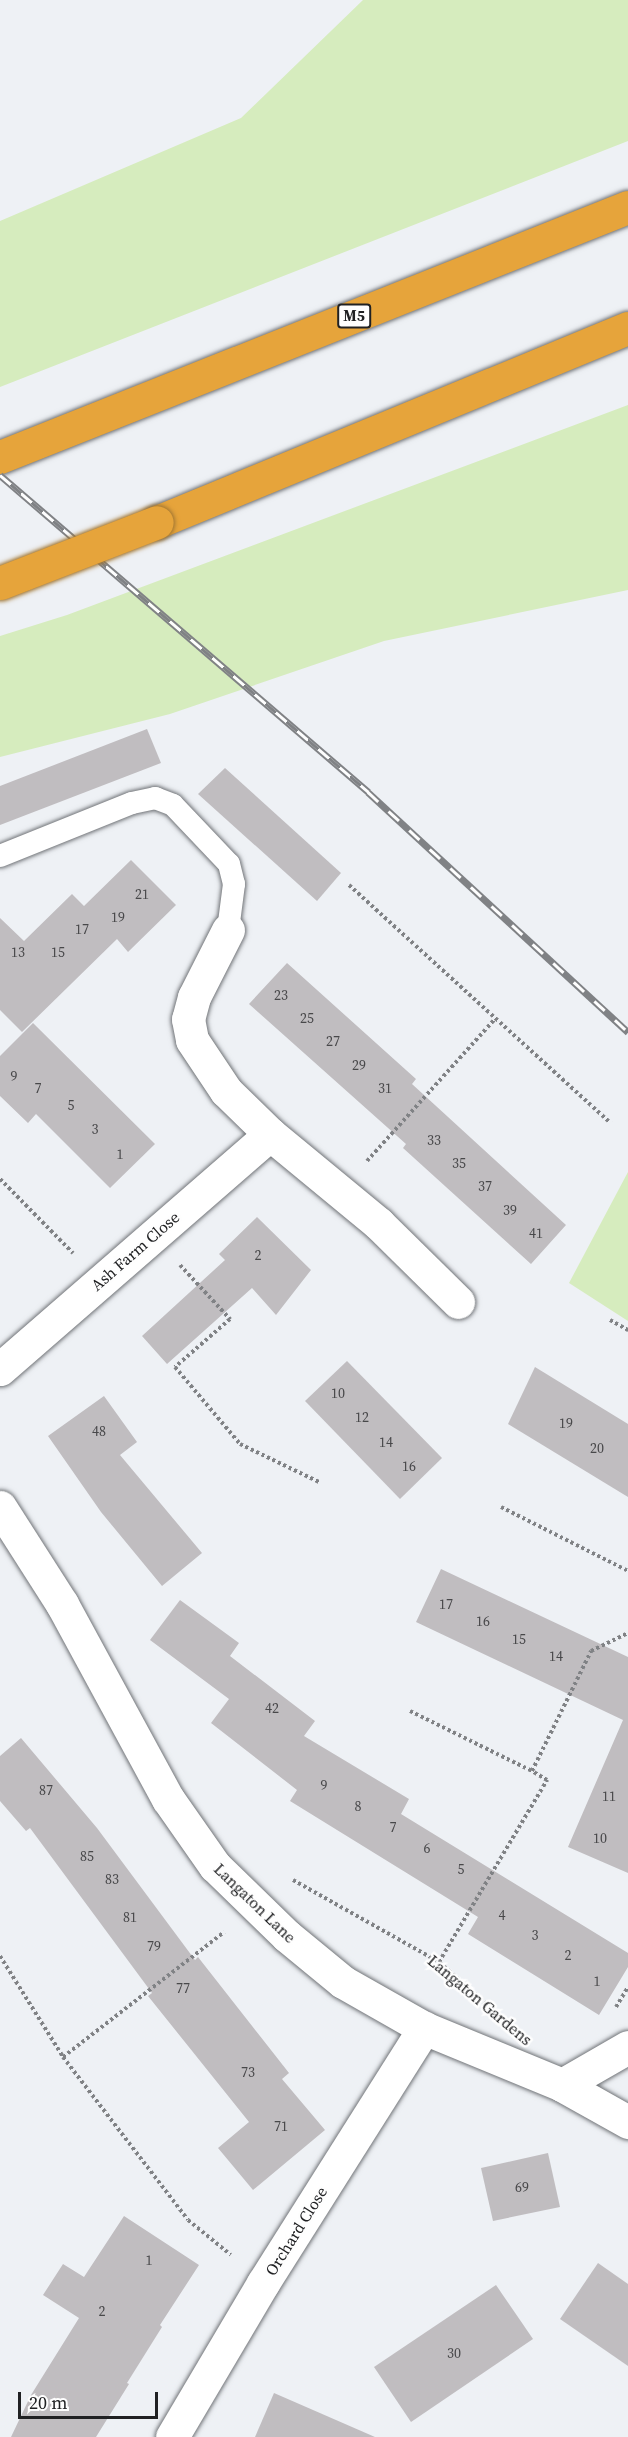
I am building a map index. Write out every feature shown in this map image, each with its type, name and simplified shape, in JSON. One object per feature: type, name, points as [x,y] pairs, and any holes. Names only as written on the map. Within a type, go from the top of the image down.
[{"type":"highway","name":"M5","points":[[0,457],[628,207]]},
{"type":"highway","points":[[0,583],[157,522],[628,328]]},
{"type":"street","points":[[228,930],[194,997],[188,1019],[192,1040],[226,1091],[270,1134],[379,1224],[458,1302]]},
{"type":"street","name":"Ash Farm Close","points":[[0,1369],[270,1134]]},
{"type":"street","name":"Langaton Lane","points":[[0,1507],[62,1604],[168,1799],[215,1866],[287,1936],[343,1982],[424,2028],[562,2085],[628,2122]]},
{"type":"street","name":"Orchard Close","points":[[172,2437],[263,2283],[424,2028]]},
{"type":"street","points":[[562,2085],[628,2047]]},
{"type":"lane","points":[[0,856],[132,803],[155,798],[173,805],[229,864],[234,893],[228,930]]},
{"type":"path","points":[[349,885],[611,1123]]},
{"type":"path","points":[[340,1191],[495,1019]]},
{"type":"path","points":[[0,1179],[101,1281]]},
{"type":"path","points":[[153,1235],[230,1319],[175,1367],[240,1444],[320,1482]]},
{"type":"path","points":[[610,1320],[628,1330]]},
{"type":"path","points":[[501,1507],[628,1571]]},
{"type":"path","points":[[532,1771],[591,1651],[628,1633]]},
{"type":"path","points":[[410,1711],[548,1780],[439,1962]]},
{"type":"path","name":"Langaton Gardens","points":[[290,1879],[439,1962],[495,2012]]},
{"type":"path","points":[[63,2056],[258,1906]]},
{"type":"path","points":[[0,1956],[63,2056],[188,2220],[263,2283]]},
{"type":"green space","points":[[363,0],[628,0],[628,141],[0,387],[0,221],[241,118]]},
{"type":"green space","points":[[628,405],[628,590],[384,641],[170,714],[0,757],[0,636],[67,615]]},
{"type":"green space","points":[[628,1172],[628,1321],[569,1283]]},
{"type":"building","points":[[147,729],[161,763],[0,825],[0,786]]},
{"type":"building","points":[[225,768],[341,873],[317,901],[198,794]]},
{"type":"building","points":[[131,860],[176,905],[128,952],[117,939],[22,1032],[0,1010],[0,918],[24,941],[72,894],[84,906]]},
{"type":"building","points":[[287,963],[416,1079],[412,1084],[566,1225],[531,1264],[403,1148],[406,1144],[249,1004]]},
{"type":"building","points":[[33,1023],[155,1144],[110,1188],[36,1114],[28,1123],[0,1096],[0,1056]]},
{"type":"building","points":[[257,1217],[311,1270],[276,1315],[252,1288],[167,1364],[142,1336],[225,1260],[219,1254]]},
{"type":"building","points":[[347,1361],[442,1458],[400,1499],[305,1401]]},
{"type":"building","points":[[535,1367],[628,1424],[628,1497],[508,1424]]},
{"type":"building","points":[[104,1396],[137,1442],[120,1455],[202,1553],[162,1586],[101,1512],[48,1436]]},
{"type":"building","points":[[441,1569],[628,1657],[628,1873],[568,1847],[623,1720],[416,1622]]},
{"type":"building","points":[[180,1600],[239,1643],[230,1656],[315,1721],[304,1736],[409,1799],[401,1814],[628,1953],[628,1967],[599,2015],[468,1934],[478,1917],[290,1801],[297,1790],[211,1723],[229,1699],[150,1640]]},
{"type":"building","points":[[21,1738],[97,1828],[195,1960],[198,1957],[289,2073],[282,2079],[325,2130],[253,2190],[218,2148],[249,2122],[148,1996],[152,1993],[30,1828],[26,1831],[0,1801],[0,1756]]},
{"type":"building","points":[[548,2153],[560,2207],[493,2221],[481,2168]]},
{"type":"building","points":[[124,2216],[199,2265],[160,2325],[162,2327],[96,2437],[11,2437],[31,2395],[79,2318],[43,2295],[63,2264],[84,2277]]},
{"type":"building","points":[[598,2263],[628,2284],[628,2366],[560,2319]]},
{"type":"building","points":[[496,2285],[533,2339],[411,2422],[374,2367]]},
{"type":"building","points":[[274,2393],[375,2437],[255,2437]]},
{"type":"railway","points":[[0,475],[368,792],[628,1032]]}]
